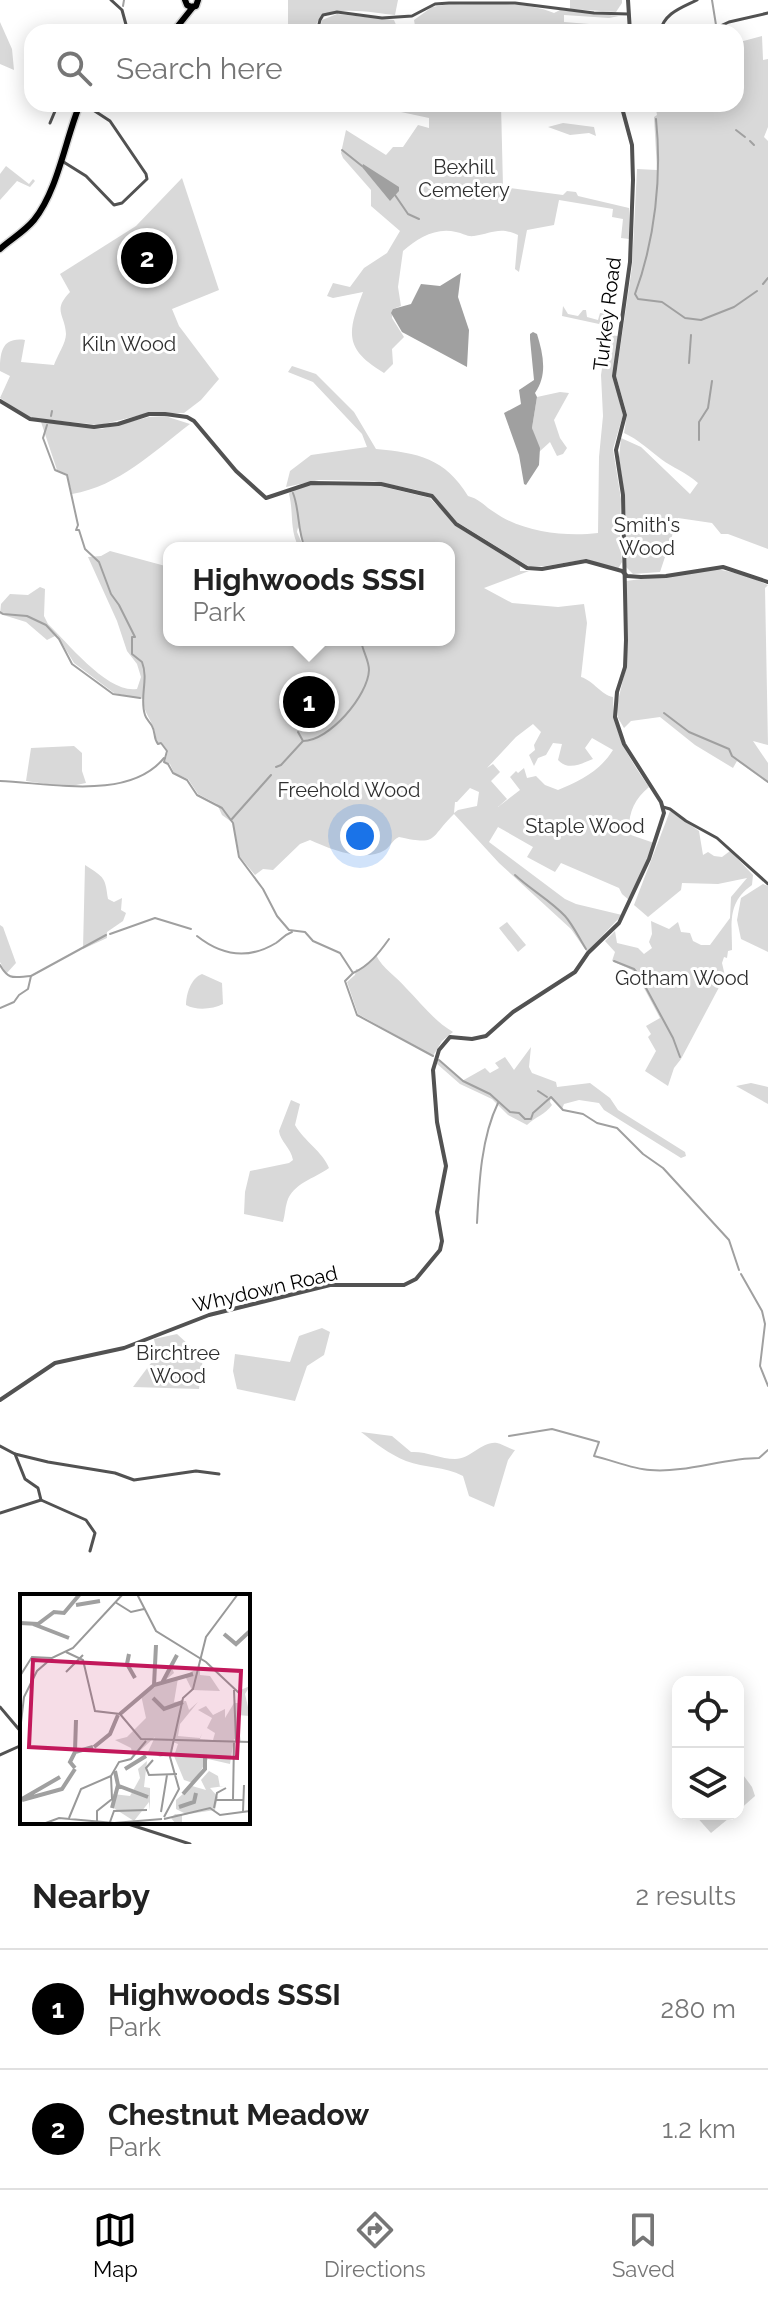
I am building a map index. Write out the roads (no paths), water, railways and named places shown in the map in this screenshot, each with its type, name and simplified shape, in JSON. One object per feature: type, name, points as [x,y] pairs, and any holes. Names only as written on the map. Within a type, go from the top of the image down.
[{"type":"main road","points":[[179,24],[194,3]]},
{"type":"main road","points":[[0,249],[38,214],[50,191],[79,112]]},
{"type":"street","points":[[111,0],[121,7],[126,24]]},
{"type":"street","points":[[552,8],[553,0]]},
{"type":"street","points":[[628,0],[630,24]]},
{"type":"street","points":[[663,24],[665,19],[697,0]]},
{"type":"street","points":[[318,24],[323,15],[330,13],[398,17],[416,15],[435,4],[449,3],[515,3],[629,14]]},
{"type":"street","points":[[681,9],[684,15]]},
{"type":"street","points":[[725,24],[768,13]]},
{"type":"street","points":[[50,123],[54,112]]},
{"type":"street","points":[[62,161],[95,184],[110,202],[119,205],[143,184],[147,176],[110,121],[95,112]]},
{"type":"street","name":"Turkey Road","points":[[623,112],[633,155],[630,262],[614,376],[625,415],[616,450],[623,495],[624,573]]},
{"type":"street","points":[[95,184],[100,180]]},
{"type":"street","points":[[0,401],[30,419],[94,427],[106,427],[149,414],[181,415],[194,421],[236,471],[266,498],[311,483],[381,484],[432,496],[456,524],[527,568],[542,569],[586,561],[627,576],[666,576],[723,567],[768,582]]},
{"type":"street","points":[[624,573],[625,667],[617,692],[615,717],[624,744],[663,807],[717,838],[768,884]]},
{"type":"street","name":"Whydown Road","points":[[0,1400],[55,1363],[124,1348],[209,1315],[330,1285],[411,1283],[432,1260],[442,1241],[437,1212],[446,1166],[437,1122],[435,1058],[446,1039],[480,1038],[513,1012],[575,972],[588,953],[619,923],[655,845],[663,807]]},
{"type":"street","points":[[0,1446],[15,1454],[115,1473],[134,1480],[196,1471],[219,1474]]},
{"type":"street","points":[[15,1454],[25,1479],[38,1488],[41,1500]]},
{"type":"street","points":[[0,1513],[41,1500],[86,1520],[95,1533],[90,1551]]},
{"type":"street","points":[[0,1707],[20,1731]]},
{"type":"street","points":[[0,1755],[20,1746]]},
{"type":"street","points":[[128,1824],[190,1844]]},
{"type":"waterway","points":[[123,6],[124,0]]},
{"type":"waterway","points":[[712,0],[716,24]]},
{"type":"waterway","points":[[656,119],[658,163],[655,208],[648,252],[635,294],[638,299],[662,302],[685,318],[701,320],[734,307],[757,291]]},
{"type":"waterway","points":[[736,130],[745,137]]},
{"type":"waterway","points":[[750,141],[754,145]]},
{"type":"waterway","points":[[342,150],[362,166]]},
{"type":"waterway","points":[[395,195],[408,214],[419,219]]},
{"type":"waterway","points":[[763,284],[768,278]]},
{"type":"waterway","points":[[689,363],[691,335]]},
{"type":"waterway","points":[[699,440],[699,422],[708,408],[712,381]]},
{"type":"waterway","points":[[51,416],[52,411]]},
{"type":"waterway","points":[[47,425],[43,438],[55,470],[67,475],[78,525],[76,530],[79,530],[85,549],[99,562],[111,594],[135,637],[132,637],[132,654],[142,662],[145,675],[143,708],[156,742],[167,751],[164,762],[173,773],[187,780],[197,795],[222,808],[233,823],[239,857],[289,930],[305,932],[313,941],[340,953],[353,973],[345,981],[357,1015],[433,1056]]},
{"type":"waterway","points":[[293,493],[303,542]]},
{"type":"waterway","points":[[0,612],[27,616],[46,625],[59,639],[72,664],[113,694],[140,698]]},
{"type":"waterway","points":[[276,767],[303,741],[324,734],[355,704],[369,670],[363,646]]},
{"type":"waterway","points":[[664,713],[689,732],[729,749],[732,756],[768,782]]},
{"type":"waterway","points":[[298,732],[303,741]]},
{"type":"waterway","points":[[0,781],[65,786],[110,785],[131,780],[149,771],[164,758]]},
{"type":"waterway","points":[[231,820],[271,775]]},
{"type":"waterway","points":[[515,875],[565,916],[586,949]]},
{"type":"waterway","points":[[110,934],[155,918],[191,929]]},
{"type":"waterway","points":[[197,936],[216,948],[245,953],[266,948],[292,932]]},
{"type":"waterway","points":[[0,1008],[14,1002],[28,989],[31,976],[106,935]]},
{"type":"waterway","points":[[353,973],[369,963],[389,939]]},
{"type":"waterway","points":[[614,961],[634,969],[639,975],[680,1057]]},
{"type":"waterway","points":[[0,965],[9,976],[31,976]]},
{"type":"waterway","points":[[439,1060],[463,1081],[490,1094],[510,1112],[519,1113],[525,1119],[531,1119],[533,1113],[551,1097],[563,1110],[583,1114],[597,1123],[617,1128],[643,1154],[663,1168],[729,1240],[739,1270]]},
{"type":"waterway","points":[[538,1091],[547,1097]]},
{"type":"waterway","points":[[477,1223],[484,1146],[498,1103]]},
{"type":"waterway","points":[[741,1274],[762,1311],[765,1324],[760,1366],[768,1386]]},
{"type":"waterway","points":[[509,1436],[552,1429],[599,1442],[594,1456],[650,1470],[759,1458],[768,1450]]},
{"type":"place","name":"Chestnut Meadow","points":[[147,258]]},
{"type":"place","name":"Highwoods SSSI","points":[[309,702]]},
{"type":"park label","name":"Bexhill Cemetery","points":[[464,178]]},
{"type":"park label","name":"Kiln Wood","points":[[129,344]]},
{"type":"park label","name":"Smith's Wood","points":[[647,536]]},
{"type":"park label","name":"Freehold Wood","points":[[349,790]]},
{"type":"park label","name":"Staple Wood","points":[[585,826]]},
{"type":"park label","name":"Gotham Wood","points":[[682,978]]},
{"type":"park label","name":"Birchtree Wood","points":[[178,1364]]}]
